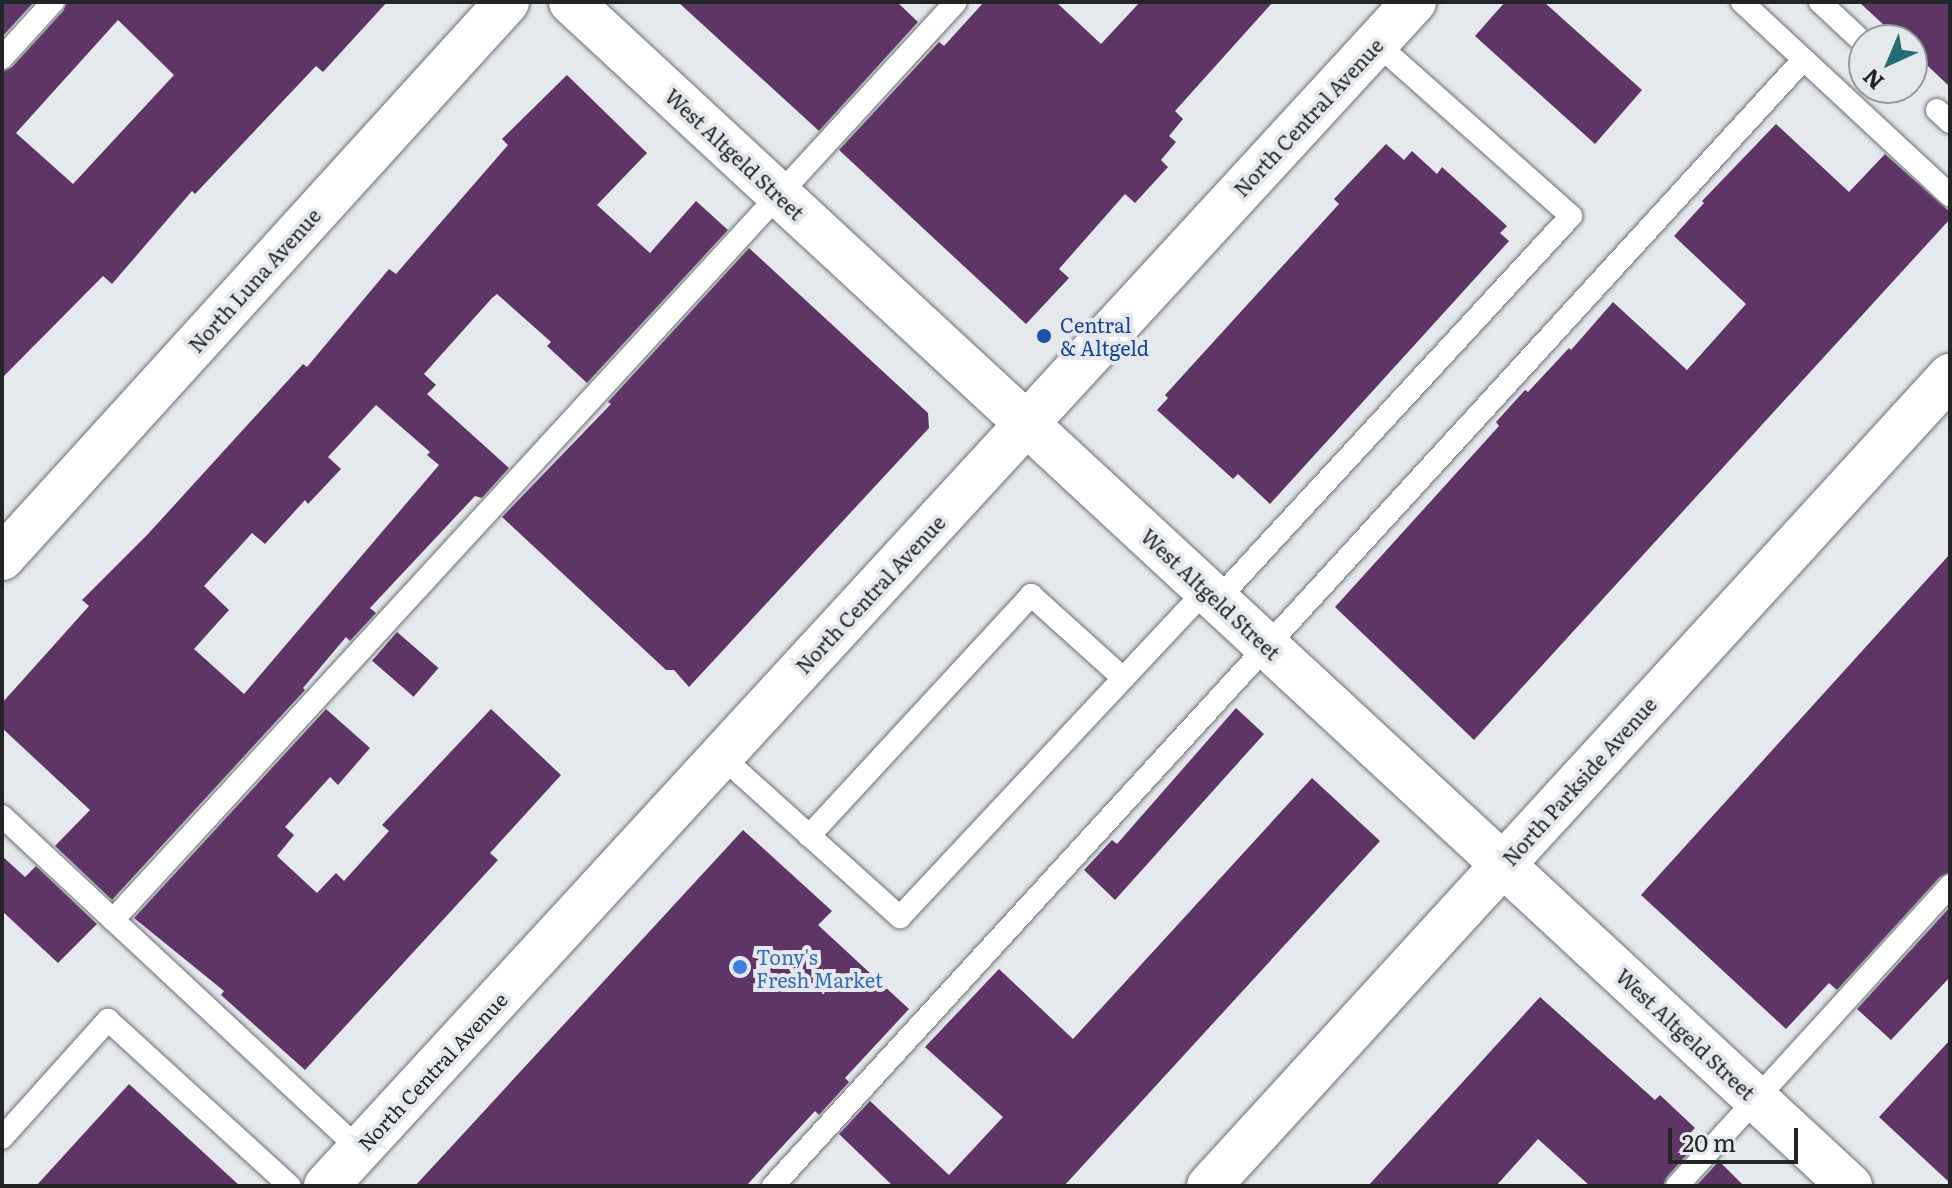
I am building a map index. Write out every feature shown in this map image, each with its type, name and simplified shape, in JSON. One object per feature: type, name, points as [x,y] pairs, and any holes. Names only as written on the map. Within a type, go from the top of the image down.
[{"type":"street","name":"North Luna Avenue","points":[[2,558],[507,2]]},
{"type":"street","name":"West Altgeld Street","points":[[571,2],[1850,1186]]},
{"type":"street","name":"North Central Avenue","points":[[326,1186],[1414,2]]},
{"type":"street","name":"North Parkside Avenue","points":[[1209,1186],[1950,376]]},
{"type":"lane","points":[[2,58],[53,2]]},
{"type":"lane","points":[[113,920],[956,2]]},
{"type":"lane","points":[[1742,2],[1950,195]]},
{"type":"lane","points":[[1820,2],[1848,28]]},
{"type":"lane","points":[[721,756],[900,917],[1123,678],[1212,595],[1571,216],[1376,43]]},
{"type":"lane","points":[[773,1186],[1804,59]]},
{"type":"lane","points":[[809,836],[1031,595],[1123,678]]},
{"type":"lane","points":[[2,816],[360,1150]]},
{"type":"lane","points":[[1677,1186],[1950,886]]},
{"type":"lane","points":[[2,1138],[108,1020],[290,1186]]},
{"type":"building","points":[[2,2],[34,2],[2,37]]},
{"type":"building","points":[[67,2],[387,2],[323,72],[316,66],[195,194],[192,191],[112,284],[103,276],[2,378],[2,72],[12,67],[63,11]],"holes":[[[118,20],[174,75],[73,184],[16,133]]]},
{"type":"building","points":[[678,2],[897,2],[918,22],[819,131]]},
{"type":"building","points":[[984,2],[1056,2],[1101,44],[1140,2],[1273,2],[1175,111],[1183,119],[1169,136],[1176,142],[1161,160],[1168,167],[1135,203],[1125,194],[1059,269],[1069,278],[1026,324],[839,150],[939,42],[944,46]]},
{"type":"building","points":[[1505,2],[1544,2],[1642,90],[1595,144],[1475,36]]},
{"type":"building","points":[[1859,2],[1950,2],[1950,87],[1928,66],[1928,24],[1883,24]]},
{"type":"building","points":[[567,75],[647,153],[597,205],[650,253],[696,201],[728,230],[587,383],[547,346],[551,342],[497,294],[492,298],[424,374],[436,385],[427,394],[509,468],[482,498],[475,496],[370,608],[376,613],[350,641],[346,637],[303,688],[305,690],[112,900],[55,846],[90,810],[2,728],[2,703],[89,606],[82,600],[148,534],[303,364],[307,367],[389,269],[396,274],[508,145],[502,139]],"holes":[[[376,405],[430,452],[427,455],[439,465],[244,694],[194,649],[229,610],[204,586],[252,533],[265,544],[305,500],[308,504],[341,469],[328,457]]]},
{"type":"building","points":[[1776,124],[1849,192],[1885,154],[1950,212],[1950,219],[1474,740],[1335,607],[1499,426],[1496,422],[1525,390],[1528,392],[1569,348],[1571,350],[1613,302],[1687,370],[1746,304],[1674,236],[1704,203],[1702,201]]},
{"type":"building","points":[[1386,144],[1404,160],[1412,151],[1437,174],[1442,167],[1507,226],[1500,233],[1509,241],[1270,504],[1238,474],[1233,479],[1157,410],[1168,398],[1165,395],[1339,204],[1334,199]]},
{"type":"building","points":[[749,248],[928,413],[929,428],[689,687],[674,670],[666,670],[502,517],[611,404],[608,402]]},
{"type":"building","points":[[1950,554],[1950,872],[1940,877],[1837,990],[1829,983],[1786,1029],[1641,895]]},
{"type":"building","points":[[397,632],[439,668],[414,697],[372,661]]},
{"type":"building","points":[[1236,708],[1264,734],[1115,900],[1084,870],[1112,840],[1117,844]]},
{"type":"building","points":[[326,709],[370,748],[338,785],[330,777],[285,827],[294,835],[277,856],[317,893],[336,873],[344,881],[389,831],[382,825],[491,709],[561,775],[490,853],[498,860],[305,1070],[221,995],[224,991],[134,918]]},
{"type":"building","points":[[1312,778],[1380,841],[1064,1186],[893,1186],[839,1134],[870,1101],[949,1175],[1003,1117],[925,1047],[999,969],[1073,1039]]},
{"type":"building","name":"Tony's Fresh Market","points":[[743,830],[832,911],[818,925],[909,1009],[845,1078],[849,1082],[819,1115],[815,1111],[746,1186],[415,1186]]},
{"type":"building","points":[[2,856],[25,877],[36,866],[97,924],[58,963],[2,911]]},
{"type":"building","points":[[1950,907],[1950,977],[1891,1040],[1857,1009]]},
{"type":"building","points":[[1540,997],[1655,1100],[1660,1095],[1695,1128],[1690,1133],[1699,1141],[1667,1177],[1663,1186],[1590,1186],[1538,1139],[1496,1186],[1368,1186]]},
{"type":"building","points":[[1950,1040],[1950,1183],[1879,1117]]},
{"type":"building","points":[[129,1084],[240,1186],[36,1186]]},
{"type":"building","points":[[1719,1161],[1744,1186],[1696,1186]]},
{"type":"place","name":"Central & Altgeld","points":[[1044,336]]},
{"type":"place","name":"Tony's Fresh Market","points":[[740,967]]}]
